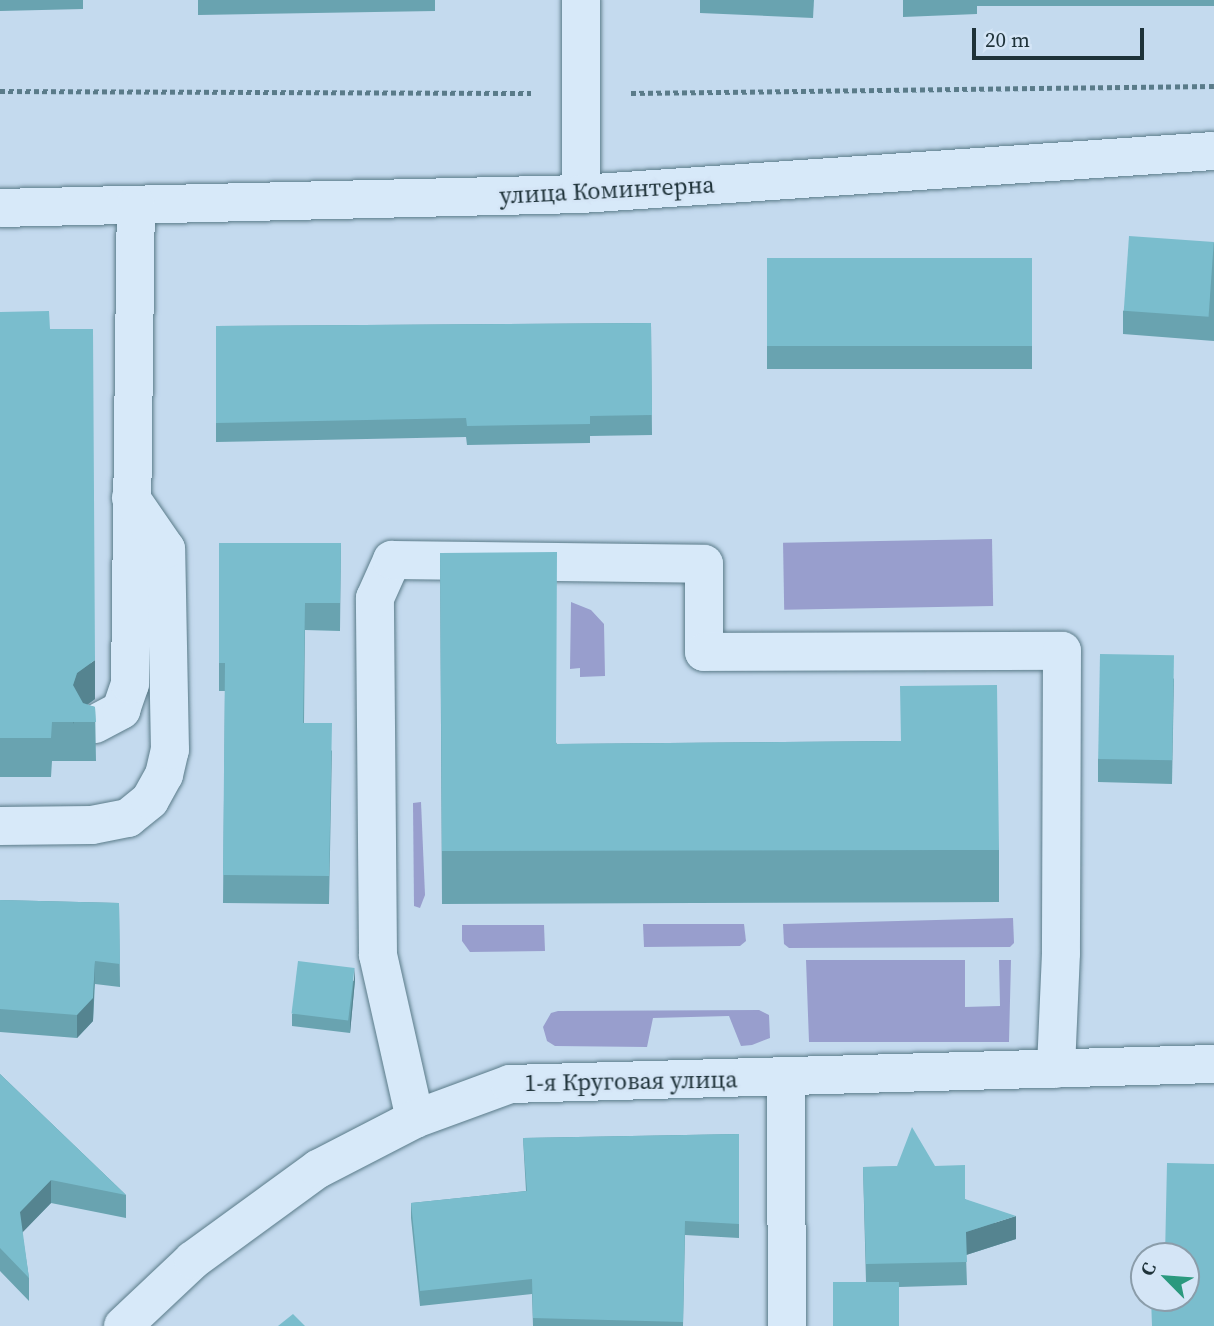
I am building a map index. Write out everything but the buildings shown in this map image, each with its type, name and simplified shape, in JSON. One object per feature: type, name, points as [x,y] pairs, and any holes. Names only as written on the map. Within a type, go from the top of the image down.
[{"type":"street","points":[[581,0],[581,194]]},
{"type":"street","name":"улица Коминтерна","points":[[0,208],[581,194],[1214,151]]},
{"type":"street","points":[[95,724],[121,710],[130,684],[136,205]]},
{"type":"street","points":[[0,826],[92,825],[128,818],[150,800],[163,775],[170,750],[166,549],[131,498]]},
{"type":"street","points":[[415,1119],[378,955],[376,598],[392,560],[704,564],[704,652],[1062,651],[1061,953],[1056,1069]]},
{"type":"street","name":"1-я Круговая улица","points":[[123,1326],[193,1260],[318,1169],[415,1119],[510,1084],[786,1078],[1214,1063]]},
{"type":"street","points":[[786,1078],[787,1326]]},
{"type":"shaded area","points":[[992,539],[993,606],[784,610],[783,543]]},
{"type":"shaded area","points":[[571,602],[591,610],[604,624],[605,676],[580,677],[580,668],[570,669]]},
{"type":"shaded area","points":[[421,802],[425,895],[420,908],[414,906],[413,803]]},
{"type":"shaded area","points":[[1013,918],[1014,943],[1010,947],[789,948],[784,944],[783,924]]},
{"type":"shaded area","points":[[643,924],[744,924],[746,941],[740,946],[644,947]]},
{"type":"shaded area","points":[[462,925],[544,925],[545,951],[470,952],[462,941]]},
{"type":"shaded area","points":[[806,960],[965,960],[965,1007],[1000,1006],[999,960],[1011,960],[1009,1042],[809,1042]]},
{"type":"shaded area","points":[[759,1010],[769,1015],[770,1038],[741,1046],[729,1016],[653,1018],[647,1047],[555,1046],[547,1041],[543,1027],[551,1013],[558,1011]]}]
